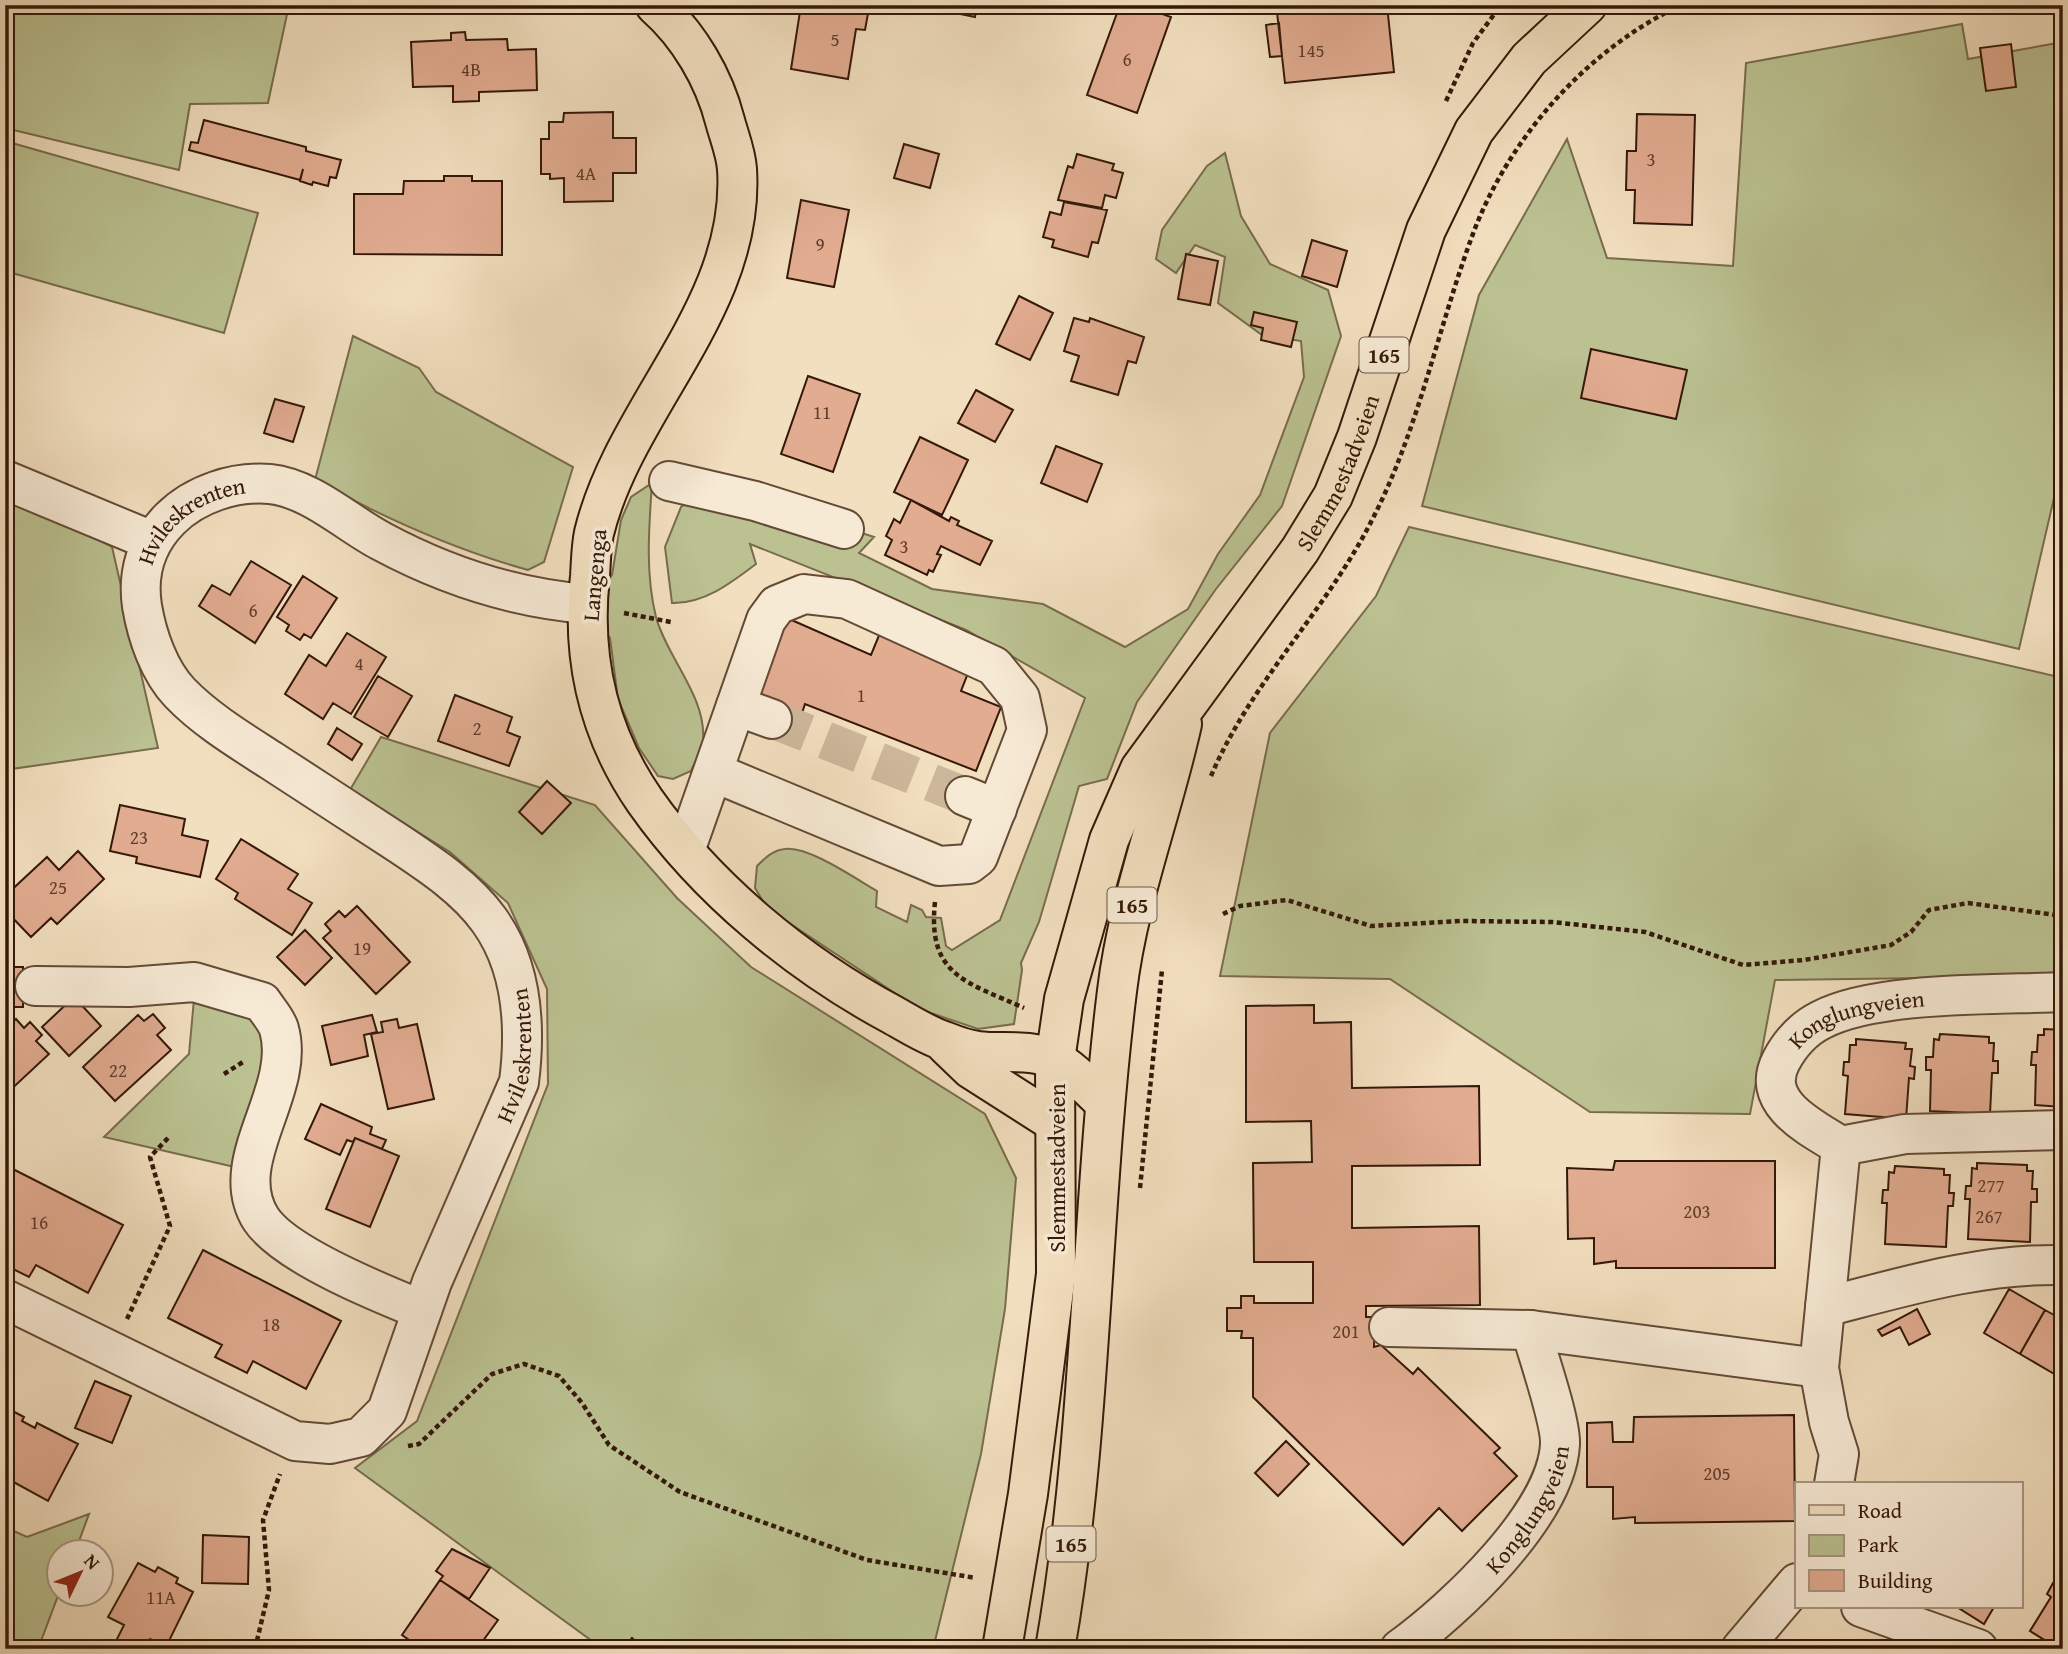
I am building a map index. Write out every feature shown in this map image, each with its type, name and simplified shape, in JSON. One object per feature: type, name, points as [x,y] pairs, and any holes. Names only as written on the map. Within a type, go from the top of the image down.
[{"type":"main road","name":"Langenga","points":[[655,5],[694,50],[719,97],[737,168],[733,224],[721,272],[707,306],[614,475],[594,534],[587,604],[591,672],[599,711],[614,749],[643,799],[685,851],[766,929],[848,991],[942,1041],[977,1051],[1016,1051],[1055,1060],[1105,1103]]},
{"type":"main road","name":"Slemmestadveien","points":[[1002,1649],[1028,1494],[1056,1274],[1058,1189],[1054,1122],[1055,1060],[1064,999],[1109,840],[1140,769],[1185,712],[1300,550],[1332,496],[1357,437],[1426,230],[1474,131],[1529,59],[1587,5]]},
{"type":"main road","name":"Slemmestadveien","points":[[1055,1649],[1068,1570],[1081,1438],[1105,1103],[1117,988],[1134,896],[1168,783],[1185,712]]},
{"type":"main road","name":"Langenga","points":[[942,1041],[971,1069],[1054,1122]]},
{"type":"main road","points":[[1054,1122],[1105,1103]]},
{"type":"street","points":[[5,481],[152,541]]},
{"type":"street","points":[[669,481],[729,494],[844,529]]},
{"type":"street","name":"Hvileskrenten","points":[[361,1437],[387,1411],[422,1310],[519,1082],[523,1053],[521,999],[509,957],[488,919],[443,873],[241,741],[179,692],[157,656],[143,612],[139,585],[142,564],[152,541],[171,518],[199,497],[232,487],[270,484],[296,492],[382,542],[450,573],[501,592],[587,604]]},
{"type":"street","points":[[685,851],[766,620],[777,605],[804,594],[847,600],[994,666],[1020,698],[1027,730],[981,803],[978,857],[969,864],[939,866],[713,772]]},
{"type":"street","points":[[736,706],[772,719]]},
{"type":"street","points":[[35,986],[129,987],[194,982],[262,1002],[278,1026],[283,1067],[258,1135],[251,1183],[262,1220],[299,1251],[368,1289],[422,1310]]},
{"type":"street","name":"Konglungveien","points":[[1841,1146],[1796,1118],[1778,1094],[1776,1070],[1790,1043],[1820,1020],[1867,1004],[2063,992]]},
{"type":"street","points":[[1834,1482],[1839,1454],[1829,1422],[1819,1368],[1841,1146],[1905,1134],[2063,1130]]},
{"type":"street","points":[[1825,1307],[1958,1273],[2026,1264],[2063,1265]]},
{"type":"street","points":[[5,1299],[295,1441],[330,1444],[361,1437]]},
{"type":"street","points":[[1389,1327],[1531,1330],[1819,1368]]},
{"type":"street","name":"Konglungveien","points":[[1400,1649],[1433,1624],[1504,1555],[1558,1465],[1560,1440],[1531,1330]]},
{"type":"street","points":[[1741,1649],[1795,1586]]},
{"type":"street","points":[[1864,1608],[1978,1649]]},
{"type":"path","points":[[1442,109],[1473,43],[1501,5]]},
{"type":"path","points":[[1208,784],[1246,708],[1347,562],[1396,470],[1475,231],[1493,189],[1546,111],[1584,69],[1642,26],[1681,5]]},
{"type":"path","points":[[939,866],[933,918],[938,953],[952,972],[969,983],[1025,1009]]},
{"type":"path","points":[[1223,914],[1240,906],[1287,900],[1371,926],[1461,921],[1552,922],[1645,932],[1743,965],[1804,960],[1891,945],[1911,932],[1929,910],[1968,903],[2063,916]]},
{"type":"path","points":[[1139,1198],[1162,963]]},
{"type":"path","points":[[1022,1016],[1028,1002]]},
{"type":"path","points":[[111,1351],[170,1226],[150,1157],[168,1138]]},
{"type":"path","points":[[361,1437],[372,1449],[419,1444],[492,1374],[524,1364],[559,1377],[582,1403],[609,1446],[680,1492],[867,1560],[978,1579]]},
{"type":"path","points":[[255,1649],[269,1590],[263,1538],[265,1508],[295,1441]]},
{"type":"green space","points":[[5,5],[289,5],[268,103],[190,104],[179,170],[5,128]]},
{"type":"green space","points":[[1962,24],[1968,59],[2063,42],[2063,459],[2019,649],[1422,506],[1479,295],[1567,139],[1607,258],[1733,266],[1746,63]]},
{"type":"green space","points":[[5,141],[258,213],[224,333],[5,271]]},
{"type":"green space","points":[[1225,153],[1241,216],[1270,264],[1328,290],[1341,336],[1282,506],[1216,589],[1137,702],[1107,779],[1079,786],[1039,922],[1021,963],[1014,1024],[978,1029],[919,1009],[768,909],[755,888],[757,866],[766,857],[785,849],[794,849],[818,857],[877,891],[876,907],[907,922],[911,905],[922,910],[926,917],[941,918],[946,946],[952,950],[1000,920],[1085,698],[966,630],[750,544],[756,564],[747,571],[706,596],[672,603],[665,547],[681,507],[706,490],[773,504],[874,537],[859,553],[932,589],[1043,604],[1125,647],[1188,609],[1218,554],[1260,495],[1304,377],[1301,341],[1262,335],[1218,303],[1225,257],[1195,245],[1176,273],[1156,259],[1162,230],[1207,166]]},
{"type":"green space","points":[[353,336],[419,368],[436,392],[573,467],[544,562],[528,570],[472,552],[393,520],[315,480]]},
{"type":"green space","points":[[652,483],[649,567],[656,617],[693,693],[703,725],[700,753],[691,771],[673,779],[658,776],[639,748],[618,699],[610,638],[587,604],[612,575],[621,520],[631,497]]},
{"type":"green space","points":[[5,487],[112,547],[158,748],[12,769],[5,803]]},
{"type":"green space","points":[[1409,527],[2063,678],[2063,976],[1775,980],[1750,1114],[1590,1112],[1390,979],[1220,976],[1270,733],[1376,596]]},
{"type":"green space","points":[[381,737],[595,805],[677,898],[751,967],[985,1114],[1016,1178],[1005,1309],[981,1454],[933,1649],[603,1649],[355,1468],[417,1421],[548,1084],[547,989],[508,903],[450,852],[350,790]]},
{"type":"green space","points":[[194,999],[235,1004],[263,1025],[270,1049],[239,1168],[104,1137],[189,1054]]},
{"type":"green space","points":[[89,1514],[80,1538],[46,1538],[46,1608],[53,1608],[38,1649],[5,1649],[5,1527],[27,1537]]},
{"type":"building","points":[[801,5],[869,8],[865,30],[856,29],[848,79],[791,69]]},
{"type":"building","points":[[917,5],[977,5],[975,17]]},
{"type":"building","points":[[1120,5],[1137,5],[1171,17],[1137,113],[1087,95]]},
{"type":"building","points":[[1326,5],[1387,5],[1394,72],[1285,83],[1277,12]]},
{"type":"building","points":[[1279,23],[1282,56],[1270,57],[1266,25]]},
{"type":"building","points":[[465,32],[466,40],[507,39],[508,50],[536,49],[537,90],[479,92],[479,101],[453,102],[453,86],[413,87],[411,42],[451,40],[451,33]]},
{"type":"building","points":[[2011,44],[2016,87],[1986,91],[1980,48]]},
{"type":"building","points":[[613,112],[613,138],[636,138],[636,173],[613,173],[613,201],[564,202],[564,178],[550,179],[550,174],[541,174],[541,139],[549,139],[549,122],[563,122],[564,113]]},
{"type":"building","points":[[1637,114],[1695,115],[1692,225],[1634,223],[1635,190],[1626,190],[1627,151],[1636,151]]},
{"type":"building","points":[[204,120],[306,147],[306,151],[341,160],[336,178],[330,177],[328,186],[313,182],[312,185],[300,181],[303,169],[300,180],[189,150],[191,142],[198,143]]},
{"type":"building","points":[[904,144],[939,154],[930,188],[894,178]]},
{"type":"building","points":[[1077,154],[1114,164],[1112,170],[1123,173],[1116,198],[1105,195],[1102,208],[1058,200],[1068,166],[1073,168]]},
{"type":"building","points":[[444,176],[472,176],[472,181],[502,181],[502,255],[354,254],[354,194],[403,194],[404,181],[444,181]]},
{"type":"building","points":[[801,200],[849,210],[834,287],[787,278]]},
{"type":"building","points":[[1064,202],[1107,210],[1098,243],[1092,242],[1088,257],[1052,247],[1054,240],[1043,237],[1050,212],[1061,215]]},
{"type":"building","points":[[1312,240],[1347,251],[1337,287],[1302,276]]},
{"type":"building","points":[[1186,254],[1218,261],[1210,305],[1178,299]]},
{"type":"building","points":[[1019,296],[1053,313],[1030,360],[996,344]]},
{"type":"building","points":[[1254,312],[1297,322],[1291,347],[1261,340],[1263,328],[1251,325]]},
{"type":"building","points":[[1074,318],[1089,322],[1090,318],[1144,337],[1136,363],[1128,361],[1118,395],[1071,381],[1079,356],[1064,351]]},
{"type":"building","points":[[1591,349],[1687,370],[1676,419],[1581,398]]},
{"type":"building","points":[[808,376],[860,394],[833,472],[781,454]]},
{"type":"building","points":[[976,390],[1013,410],[995,442],[958,423]]},
{"type":"building","points":[[275,399],[304,407],[293,442],[264,433]]},
{"type":"building","points":[[920,437],[968,460],[942,515],[894,492]]},
{"type":"building","points":[[1056,446],[1102,464],[1087,502],[1041,483]]},
{"type":"building","points":[[911,500],[949,521],[951,517],[959,521],[957,525],[992,541],[980,565],[941,546],[937,554],[941,555],[933,572],[929,570],[927,575],[885,555],[892,540],[886,536],[894,519],[900,523]]},
{"type":"building","points":[[251,561],[291,585],[255,643],[199,606],[212,585],[230,595]]},
{"type":"building","points":[[303,576],[337,598],[311,638],[304,634],[300,640],[286,631],[289,625],[277,617]]},
{"type":"building","points":[[787,618],[871,655],[882,628],[972,663],[961,691],[1001,707],[976,771],[805,704],[801,716],[756,698]]},
{"type":"building","points":[[347,633],[386,657],[351,714],[333,703],[323,719],[285,694],[309,655],[326,666]]},
{"type":"building","points":[[378,676],[412,696],[388,737],[354,717]]},
{"type":"building","points":[[455,695],[512,717],[507,732],[520,737],[509,766],[438,741]]},
{"type":"building","points":[[337,728],[362,744],[352,760],[328,744]]},
{"type":"building","points":[[547,781],[571,803],[542,834],[519,812]]},
{"type":"building","points":[[120,805],[185,819],[182,835],[208,841],[200,877],[136,863],[137,857],[110,851]]},
{"type":"building","points":[[241,839],[298,874],[288,889],[312,903],[292,935],[235,899],[238,893],[216,879]]},
{"type":"building","points":[[78,851],[104,879],[57,924],[51,918],[31,937],[5,910],[5,896],[47,857],[59,870]]},
{"type":"building","points":[[357,906],[410,962],[376,994],[323,938],[331,931],[325,924],[339,911],[345,917]]},
{"type":"building","points":[[305,930],[332,958],[305,985],[277,957]]},
{"type":"building","points":[[5,967],[23,967],[23,1007],[5,1007]]},
{"type":"building","points":[[74,997],[101,1026],[69,1056],[42,1027]]},
{"type":"building","points":[[1314,1005],[1314,1023],[1351,1022],[1352,1088],[1479,1086],[1480,1165],[1352,1166],[1352,1228],[1479,1226],[1480,1305],[1366,1306],[1366,1317],[1375,1317],[1374,1347],[1381,1345],[1413,1374],[1418,1368],[1500,1448],[1494,1453],[1517,1476],[1462,1531],[1439,1508],[1403,1545],[1253,1397],[1253,1338],[1241,1338],[1242,1331],[1227,1331],[1227,1308],[1241,1308],[1241,1296],[1254,1296],[1254,1303],[1313,1303],[1313,1262],[1254,1262],[1253,1163],[1312,1162],[1311,1121],[1246,1122],[1246,1006]]},
{"type":"building","points":[[153,1014],[165,1028],[157,1035],[171,1050],[115,1101],[83,1067],[138,1015],[144,1021]]},
{"type":"building","points":[[372,1015],[377,1032],[364,1035],[368,1056],[331,1065],[322,1026]]},
{"type":"building","points":[[16,1019],[24,1028],[30,1022],[42,1035],[36,1041],[49,1054],[5,1095],[5,1029]]},
{"type":"building","points":[[397,1019],[399,1028],[417,1024],[434,1099],[388,1109],[371,1034],[383,1032],[381,1022]]},
{"type":"building","points":[[2044,1029],[2063,1030],[2063,1107],[2035,1105],[2036,1065],[2031,1065],[2032,1052],[2037,1052],[2038,1035],[2044,1035]]},
{"type":"building","points":[[1940,1034],[1989,1037],[1989,1043],[1994,1043],[1993,1061],[1998,1061],[1998,1073],[1992,1073],[1990,1114],[1930,1111],[1931,1070],[1926,1070],[1926,1057],[1933,1057],[1934,1039],[1939,1040]]},
{"type":"building","points":[[1856,1039],[1906,1043],[1905,1049],[1912,1049],[1910,1066],[1915,1067],[1914,1079],[1909,1078],[1906,1119],[1845,1114],[1848,1076],[1843,1075],[1844,1062],[1849,1062],[1850,1045],[1856,1045]]},
{"type":"building","points":[[321,1104],[372,1127],[370,1134],[386,1140],[382,1149],[355,1138],[353,1142],[347,1140],[340,1155],[305,1139]]},
{"type":"building","points":[[355,1138],[399,1156],[370,1227],[326,1209]]},
{"type":"building","points":[[1615,1161],[1775,1161],[1775,1268],[1616,1268],[1616,1261],[1594,1264],[1594,1238],[1568,1239],[1567,1168],[1613,1170]]},
{"type":"building","points":[[1977,1163],[2027,1165],[2027,1171],[2033,1171],[2032,1189],[2037,1189],[2037,1202],[2031,1202],[2030,1242],[1968,1239],[1970,1199],[1965,1199],[1966,1186],[1971,1186],[1972,1168],[1977,1169]]},
{"type":"building","points":[[5,1165],[123,1225],[88,1293],[36,1265],[29,1277],[5,1265]]},
{"type":"building","points":[[1895,1166],[1944,1169],[1944,1175],[1950,1175],[1949,1193],[1954,1193],[1953,1206],[1948,1206],[1946,1247],[1885,1244],[1887,1203],[1882,1203],[1883,1190],[1888,1190],[1889,1172],[1894,1173]]},
{"type":"building","points":[[203,1250],[341,1321],[306,1389],[253,1361],[247,1373],[215,1357],[222,1345],[168,1318]]},
{"type":"building","points":[[2009,1289],[2045,1310],[2020,1354],[1984,1333]]},
{"type":"building","points":[[1917,1309],[1930,1334],[1909,1345],[1900,1327],[1882,1336],[1878,1330]]},
{"type":"building","points":[[2045,1310],[2063,1320],[2063,1363],[2056,1375],[2020,1354]]},
{"type":"building","points":[[95,1381],[131,1396],[112,1443],[75,1428]]},
{"type":"building","points":[[5,1407],[24,1417],[22,1421],[35,1428],[37,1423],[78,1444],[48,1501],[8,1479],[13,1470],[5,1465]]},
{"type":"building","points":[[1794,1415],[1795,1521],[1635,1523],[1635,1517],[1613,1519],[1613,1487],[1587,1487],[1587,1423],[1612,1422],[1613,1442],[1633,1442],[1634,1417]]},
{"type":"building","points":[[1286,1441],[1309,1464],[1278,1496],[1255,1473]]},
{"type":"building","points":[[203,1535],[249,1537],[248,1584],[202,1583]]},
{"type":"building","points":[[452,1549],[490,1568],[469,1599],[440,1580],[443,1576],[436,1571]]},
{"type":"building","points":[[138,1563],[155,1572],[158,1567],[178,1578],[176,1583],[193,1592],[166,1647],[150,1639],[145,1649],[134,1649],[117,1639],[124,1625],[108,1617],[113,1608],[116,1608],[116,1603]]},
{"type":"building","points":[[2063,1578],[2063,1649],[2059,1649],[2030,1631],[2051,1597],[2047,1594],[2053,1583],[2058,1585]]},
{"type":"building","points":[[440,1580],[498,1620],[477,1649],[457,1649],[445,1641],[440,1649],[422,1649],[402,1635]]},
{"type":"building","points":[[1959,1608],[1993,1608],[1984,1624]]},
{"type":"building","points":[[632,1638],[644,1649],[623,1649]]},
{"type":"tunnel","points":[[772,719],[965,796]]}]
